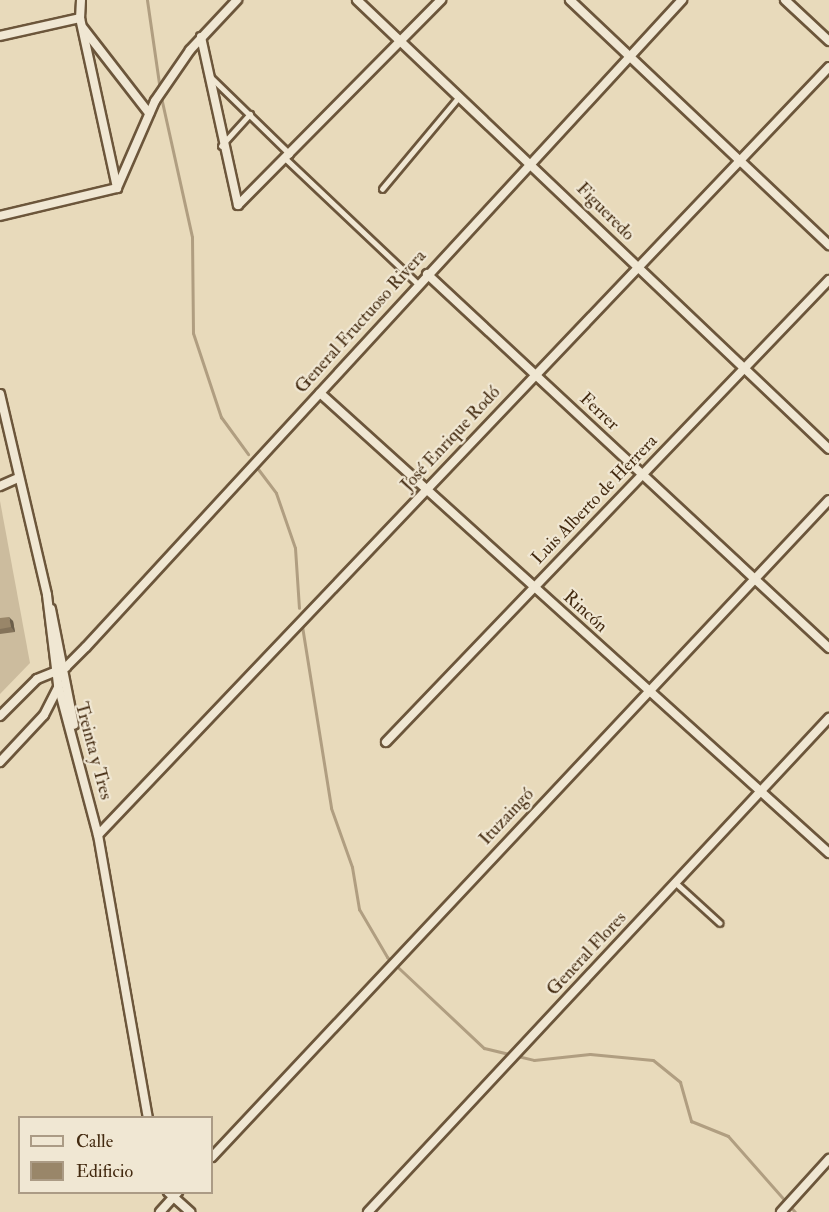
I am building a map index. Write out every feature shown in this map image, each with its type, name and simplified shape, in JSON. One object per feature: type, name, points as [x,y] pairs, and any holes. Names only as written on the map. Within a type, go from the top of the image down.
[{"type":"street","points":[[81,0],[80,18],[117,188]]},
{"type":"street","points":[[0,216],[117,188],[140,147],[149,113],[155,101],[168,87],[201,38],[237,0]]},
{"type":"street","name":"Figueredo","points":[[357,0],[531,163],[743,369],[829,449]]},
{"type":"street","points":[[201,38],[221,147],[237,206],[441,0]]},
{"type":"street","points":[[570,0],[829,245]]},
{"type":"street","name":"General Fructuoso Rivera","points":[[66,667],[320,393],[417,284],[682,0]]},
{"type":"street","points":[[785,0],[829,41]]},
{"type":"street","points":[[0,36],[80,18]]},
{"type":"street","points":[[82,28],[149,113]]},
{"type":"street","name":"José Enrique Rodó","points":[[98,835],[829,67]]},
{"type":"street","name":"Ferrer","points":[[427,274],[829,648]]},
{"type":"street","name":"Luis Alberto de Herrera","points":[[386,742],[829,280]]},
{"type":"street","name":"Rincón","points":[[320,393],[829,854]]},
{"type":"street","name":"Treinta y Tres","points":[[0,394],[47,595],[58,685],[74,732],[98,835],[148,1116]]},
{"type":"street","points":[[0,486],[18,478]]},
{"type":"street","name":"Ituzaingó","points":[[213,1156],[383,972],[829,500]]},
{"type":"street","points":[[47,595],[66,667],[74,732]]},
{"type":"street","points":[[0,716],[37,678],[55,669],[66,667]]},
{"type":"street","points":[[0,762],[44,715],[58,685],[68,682]]},
{"type":"street","name":"General Flores","points":[[368,1212],[829,718]]},
{"type":"street","points":[[780,1212],[829,1159]]},
{"type":"street","points":[[159,1212],[173,1194],[190,1212]]},
{"type":"lane","points":[[207,74],[250,114],[287,156],[417,284]]},
{"type":"lane","points":[[382,189],[459,97]]},
{"type":"lane","points":[[221,147],[250,114]]},
{"type":"lane","points":[[676,883],[720,923]]},
{"type":"shaded area","points":[[0,501],[30,663],[0,694]]},
{"type":"building","points":[[9,617],[11,627],[0,629],[0,618]]},
{"type":"waterway","points":[[147,0],[160,90]]},
{"type":"waterway","points":[[161,97],[192,237],[193,333],[221,417],[248,454]]},
{"type":"waterway","points":[[258,469],[276,493],[295,548],[299,608]]},
{"type":"waterway","points":[[302,626],[331,808],[352,867],[359,909],[387,957],[484,1048],[534,1060],[590,1054],[653,1060],[680,1082],[691,1121],[728,1136],[795,1212]]}]
